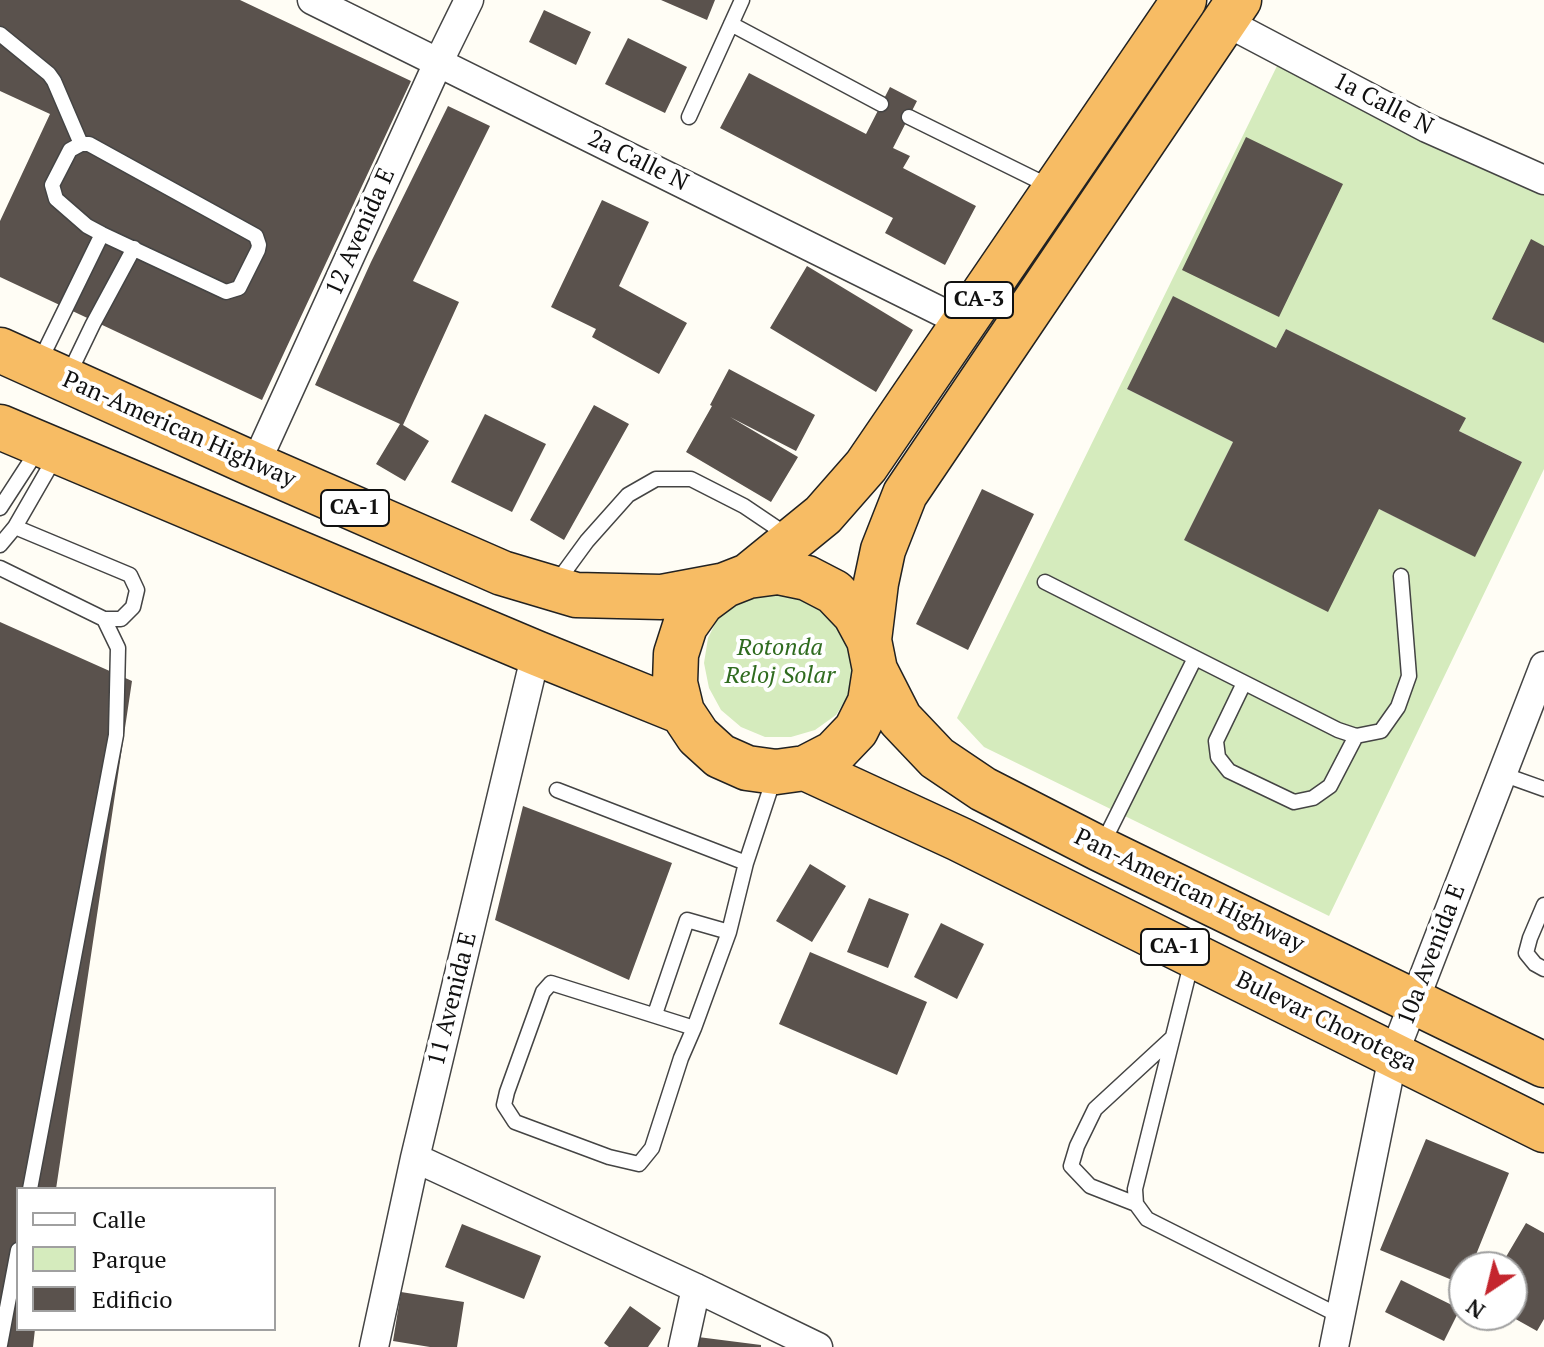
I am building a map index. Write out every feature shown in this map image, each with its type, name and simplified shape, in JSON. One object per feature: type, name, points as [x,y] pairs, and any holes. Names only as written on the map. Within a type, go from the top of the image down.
[{"type":"highway","name":"CA-3","points":[[736,580],[794,540],[823,515],[866,466],[1184,0]]},
{"type":"highway","name":"CA-3","points":[[872,655],[876,583],[883,550],[905,494],[1232,10]]},
{"type":"highway","name":"Pan-American Highway","points":[[35,366],[502,573],[576,595],[661,597],[736,580]]},
{"type":"highway","name":"CA-1","points":[[0,427],[682,712]]},
{"type":"highway","name":"CA-1","points":[[790,770],[747,768],[720,756],[698,736],[682,712],[675,683],[676,654],[685,626],[702,602],[736,580],[778,572],[807,578],[834,592],[855,614],[872,655]]},
{"type":"highway","points":[[790,770],[834,753],[856,730],[870,702],[872,655]]},
{"type":"highway","name":"Pan-American Highway","points":[[872,655],[900,719],[937,758],[983,789],[1544,1065]]},
{"type":"highway","name":"Bulevar Chorotega","points":[[790,770],[959,839],[1544,1130]]},
{"type":"street","name":"2a Calle N","points":[[312,0],[964,323]]},
{"type":"street","name":"12 Avenida E","points":[[255,465],[469,0]]},
{"type":"street","name":"1a Calle N","points":[[1232,10],[1427,128],[1544,180]]},
{"type":"street","name":"11 Avenida E","points":[[374,1347],[415,1158],[536,653]]},
{"type":"street","name":"10a Avenida E","points":[[1334,1347],[1393,1056],[1544,666]]},
{"type":"street","points":[[415,1158],[818,1347]]},
{"type":"street","points":[[683,1347],[696,1288]]},
{"type":"lane","points":[[689,117],[742,0]]},
{"type":"lane","points":[[731,24],[881,104]]},
{"type":"lane","points":[[0,34],[49,74],[81,144]]},
{"type":"lane","points":[[909,117],[1055,189]]},
{"type":"lane","points":[[81,144],[89,144],[256,236],[258,250],[239,288],[226,292],[102,234],[87,226],[56,199],[52,185],[70,150],[81,144]]},
{"type":"lane","points":[[35,366],[102,234]]},
{"type":"lane","points":[[35,366],[93,324],[134,248]]},
{"type":"lane","points":[[0,508],[50,448]]},
{"type":"lane","points":[[0,545],[15,527],[50,448]]},
{"type":"lane","points":[[553,588],[587,541],[628,495],[656,479],[691,479],[744,506],[794,540]]},
{"type":"lane","points":[[0,568],[104,619],[121,619],[133,607],[137,590],[130,575],[15,527]]},
{"type":"lane","points":[[1045,582],[1338,730],[1356,736],[1381,731],[1398,707],[1409,676],[1401,576]]},
{"type":"lane","points":[[30,1187],[116,735],[118,648],[104,619]]},
{"type":"lane","points":[[1100,849],[1195,658]]},
{"type":"lane","points":[[1244,683],[1216,741],[1218,757],[1229,771],[1294,802],[1313,798],[1330,786],[1356,736]]},
{"type":"lane","points":[[694,1028],[551,983],[543,992],[504,1105],[515,1122],[609,1157],[639,1164],[652,1148],[681,1058],[694,1028],[729,932],[746,863],[790,770]]},
{"type":"lane","points":[[1502,774],[1544,789]]},
{"type":"lane","points":[[557,790],[746,863]]},
{"type":"lane","points":[[1544,905],[1526,953],[1544,969]]},
{"type":"lane","points":[[655,1014],[687,920],[729,932]]},
{"type":"lane","points":[[1136,1204],[1135,1189],[1193,956]]},
{"type":"lane","points":[[1173,1038],[1095,1109],[1071,1166],[1090,1186],[1136,1204],[1147,1219],[1340,1316]]},
{"type":"lane","points":[[0,1345],[16,1261]]},
{"type":"green space","points":[[1277,66],[1544,194],[1544,469],[1329,916],[984,747],[957,718]],"holes":[[[1173,297],[1276,348],[1286,329],[1465,419],[1459,431],[1522,462],[1475,556],[1379,509],[1184,540],[1233,442],[1127,389]]]},
{"type":"green space","name":"Rotonda Reloj Solar","points":[[783,586],[845,622],[856,669],[850,693],[836,715],[815,730],[791,737],[765,737],[741,727],[721,710],[709,688],[704,663],[708,638],[719,616],[737,599]]},
{"type":"building","points":[[0,0],[240,0],[411,81],[262,400],[0,277],[0,221],[50,114],[0,91]]},
{"type":"building","points":[[661,0],[715,0],[707,20]]},
{"type":"building","points":[[544,10],[591,32],[576,65],[529,42]]},
{"type":"building","points":[[628,38],[687,67],[665,113],[605,84]]},
{"type":"building","points":[[749,73],[866,134],[890,87],[917,101],[893,148],[910,156],[903,168],[976,206],[945,265],[885,233],[893,218],[720,128]]},
{"type":"building","points":[[448,106],[490,126],[413,281],[459,302],[403,425],[429,441],[405,481],[376,464],[400,424],[315,385]]},
{"type":"building","points":[[1246,137],[1343,184],[1279,317],[1182,270]]},
{"type":"building","points":[[602,200],[649,222],[619,286],[687,323],[659,374],[592,337],[596,329],[551,307]]},
{"type":"building","points":[[1531,239],[1544,246],[1544,343],[1492,319]]},
{"type":"building","points":[[807,266],[913,330],[876,392],[770,328]]},
{"type":"building","points":[[1173,296],[1276,348],[1286,329],[1466,418],[1459,431],[1522,462],[1475,557],[1379,509],[1328,612],[1184,540],[1233,442],[1127,389]]},
{"type":"building","points":[[729,369],[815,415],[796,451],[730,417],[798,457],[771,502],[686,452]]},
{"type":"building","points":[[594,405],[629,424],[564,540],[530,520]]},
{"type":"building","points":[[485,414],[546,444],[512,512],[451,482]]},
{"type":"building","points":[[982,489],[1034,514],[968,650],[916,624]]},
{"type":"building","points":[[0,622],[132,681],[56,1187],[16,1187],[16,1331],[35,1331],[33,1347],[0,1347]]},
{"type":"building","points":[[523,806],[672,863],[629,980],[495,920]]},
{"type":"building","points":[[810,864],[846,886],[812,942],[776,921]]},
{"type":"building","points":[[869,898],[909,914],[888,968],[847,952]]},
{"type":"building","points":[[941,923],[984,944],[957,999],[914,977]]},
{"type":"building","points":[[810,952],[927,1002],[897,1075],[779,1024]]},
{"type":"building","points":[[1426,1139],[1509,1173],[1477,1251],[1448,1251],[1448,1278],[1380,1250]]},
{"type":"building","points":[[1526,1223],[1544,1233],[1544,1319],[1537,1331],[1528,1326],[1528,1251],[1509,1251]]},
{"type":"building","points":[[462,1224],[541,1256],[524,1299],[445,1267]]},
{"type":"building","points":[[1401,1280],[1448,1303],[1449,1331],[1444,1341],[1385,1312]]},
{"type":"building","points":[[401,1292],[464,1302],[457,1347],[430,1347],[393,1341]]},
{"type":"building","points":[[630,1306],[661,1328],[648,1347],[609,1347],[604,1343]]},
{"type":"building","points":[[698,1337],[761,1345],[761,1347],[696,1347]]}]
